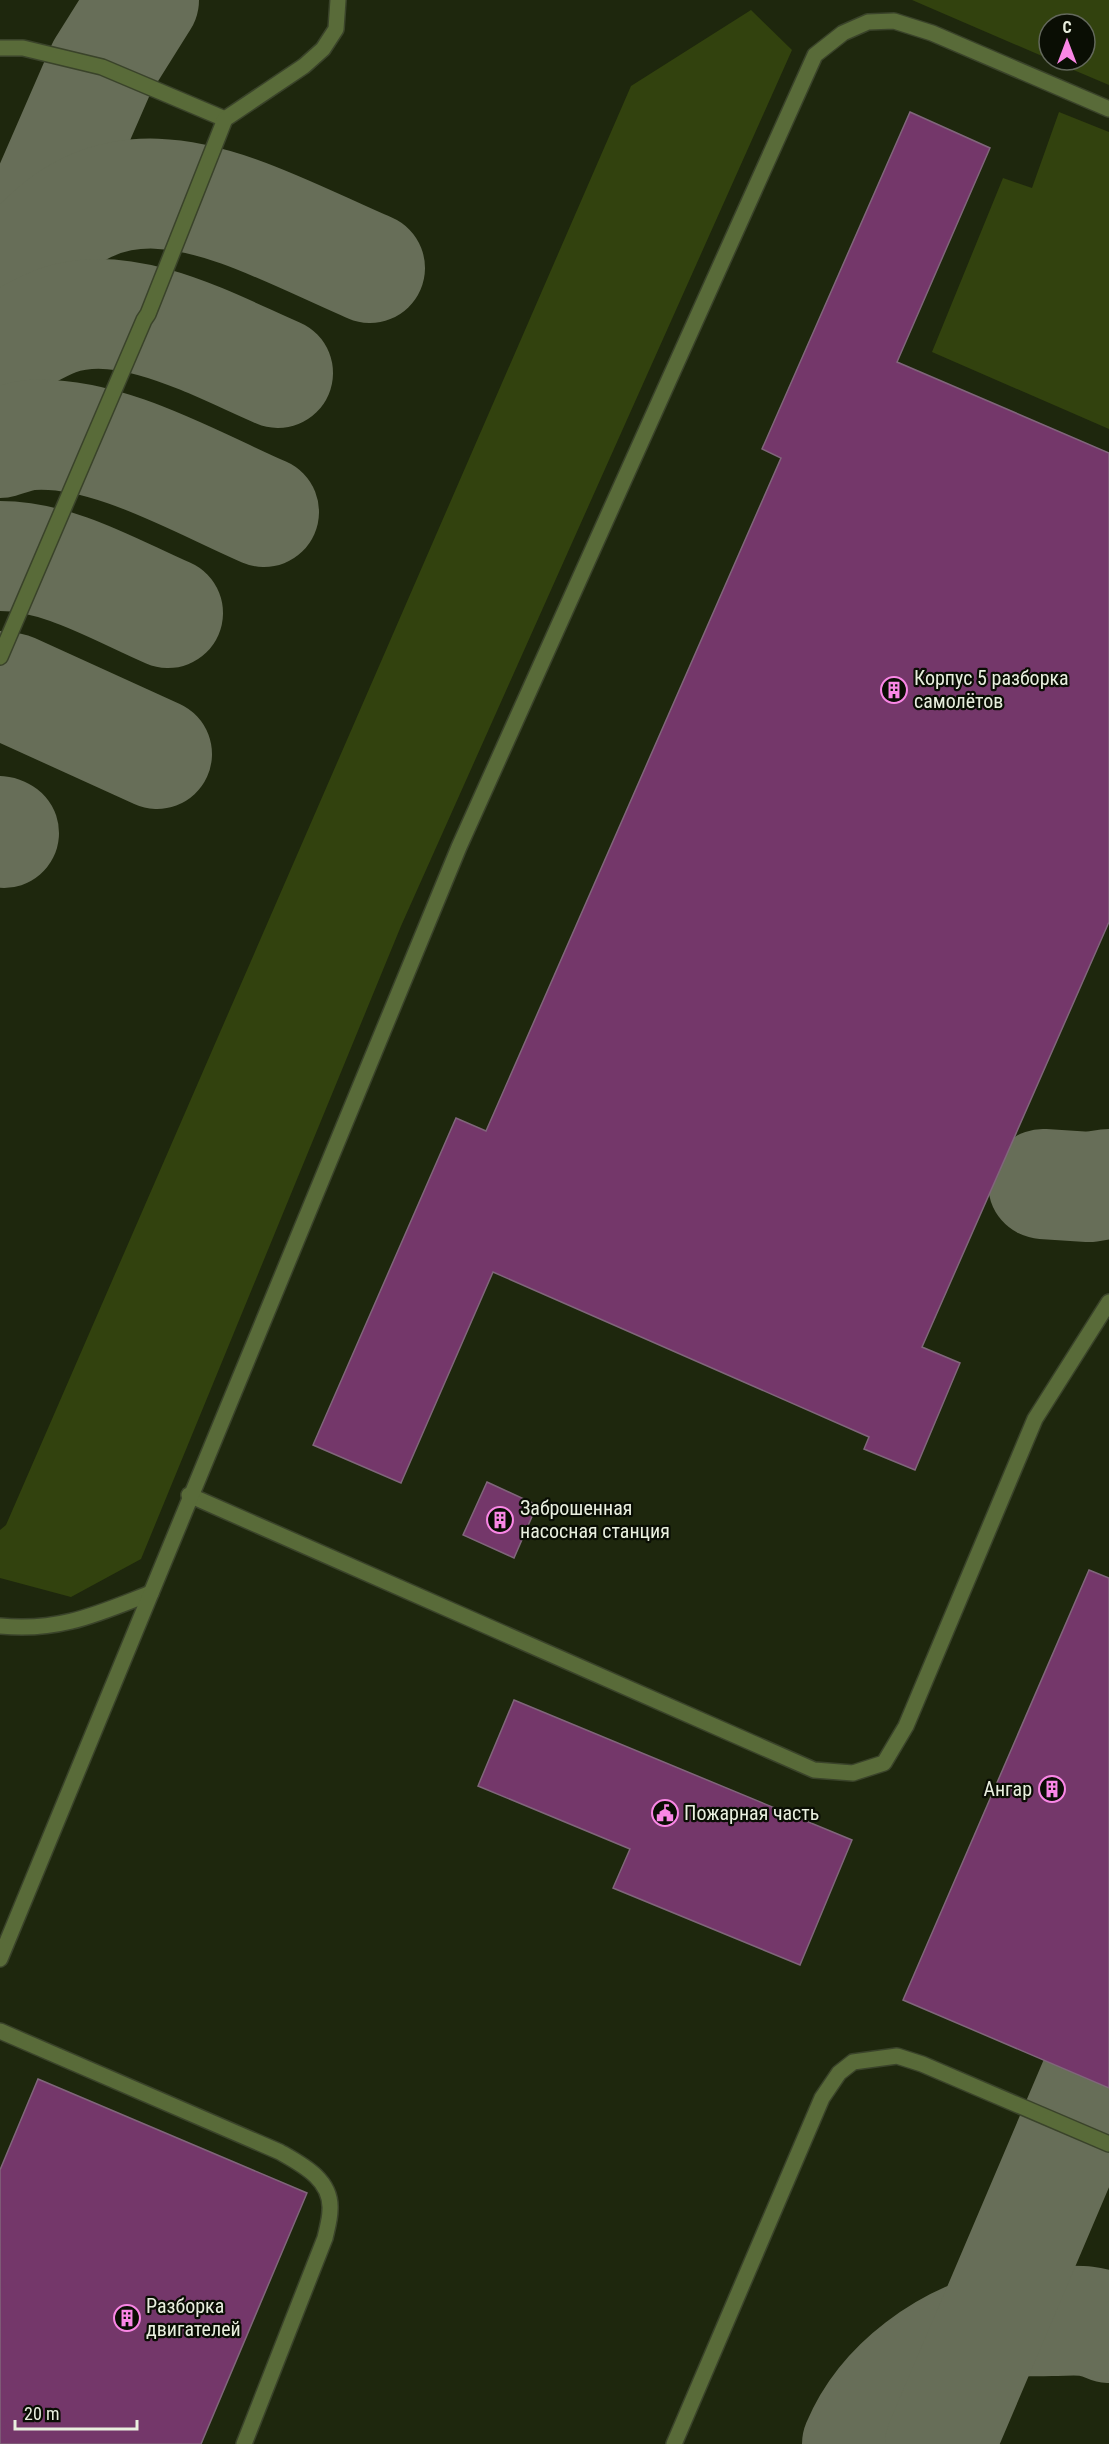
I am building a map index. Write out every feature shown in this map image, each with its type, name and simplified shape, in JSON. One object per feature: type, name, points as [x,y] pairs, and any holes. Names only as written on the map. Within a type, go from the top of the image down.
[{"type":"lane","points":[[0,657],[148,314],[225,119],[304,66],[323,49],[336,29],[338,0]]},
{"type":"lane","points":[[0,1959],[189,1495],[459,847],[815,55],[843,33],[868,22],[894,21],[932,33],[1109,109]]},
{"type":"lane","points":[[0,48],[23,48],[102,67],[225,119]]},
{"type":"lane","points":[[189,1495],[814,1770],[852,1773],[884,1763],[906,1726],[1035,1419],[1109,1302]]},
{"type":"lane","points":[[0,1626],[26,1629],[80,1621],[151,1593]]},
{"type":"lane","points":[[0,2031],[280,2152],[309,2169],[325,2188],[331,2208],[325,2238],[244,2444]]},
{"type":"lane","points":[[674,2444],[822,2098],[839,2073],[853,2062],[897,2056],[922,2064],[1109,2144]]},
{"type":"green space","points":[[912,0],[1109,0],[1109,85],[1078,72],[1097,72],[1097,12],[1037,12],[1037,54]]},
{"type":"green space","points":[[751,10],[792,50],[401,926],[141,1559],[71,1597],[0,1578],[0,1530],[6,1525],[631,86]]},
{"type":"green space","points":[[1059,112],[1109,132],[1109,429],[932,352],[1003,178],[1032,188]]},
{"type":"building","name":"Корпус 5 разборка самолётов","points":[[910,112],[990,148],[897,362],[1109,453],[1109,922],[922,1347],[960,1363],[915,1470],[864,1449],[869,1437],[493,1272],[401,1483],[313,1445],[456,1118],[486,1131],[781,458],[762,449]]},
{"type":"building","name":"Заброшенная насосная станция","points":[[487,1482],[537,1505],[514,1558],[463,1535]]},
{"type":"building","name":"Ангар","points":[[1089,1570],[1109,1578],[1109,2088],[903,2000]]},
{"type":"building","name":"Пожарная часть","points":[[514,1700],[852,1840],[800,1965],[613,1888],[630,1849],[478,1786]]},
{"type":"building","name":"Разборка двигателей","points":[[38,2079],[307,2193],[201,2444],[0,2444],[0,2170]]},
{"type":"taxiway","points":[[14,269],[102,67],[144,0]]},
{"type":"taxiway","points":[[7,285],[46,236],[88,207],[131,195],[177,196],[224,206],[272,224],[370,268]]},
{"type":"taxiway","points":[[0,351],[56,321],[83,315],[111,314],[170,327],[278,373]]},
{"type":"taxiway","points":[[0,443],[31,435],[60,436],[90,441],[150,460],[264,512]]},
{"type":"taxiway","points":[[0,556],[44,562],[65,568],[168,613]]},
{"type":"taxiway","points":[[0,686],[12,688],[157,754]]},
{"type":"taxiway","points":[[0,831],[4,833]]},
{"type":"taxiway","points":[[1043,1184],[1089,1187],[1109,1184]]},
{"type":"taxiway","points":[[940,2444],[1094,2082]]},
{"type":"taxiway","points":[[857,2444],[868,2422],[900,2382],[919,2366],[963,2340],[986,2330],[1020,2322],[1081,2321],[1109,2328]]},
{"type":"place","name":"Корпус 5 разборка самолётов","points":[[894,690]]},
{"type":"place","name":"Заброшенная насосная станция","points":[[500,1520]]},
{"type":"place","name":"Ангар","points":[[1052,1789]]},
{"type":"place","name":"Пожарная часть","points":[[665,1813]]},
{"type":"place","name":"Разборка двигателей","points":[[127,2318]]}]
